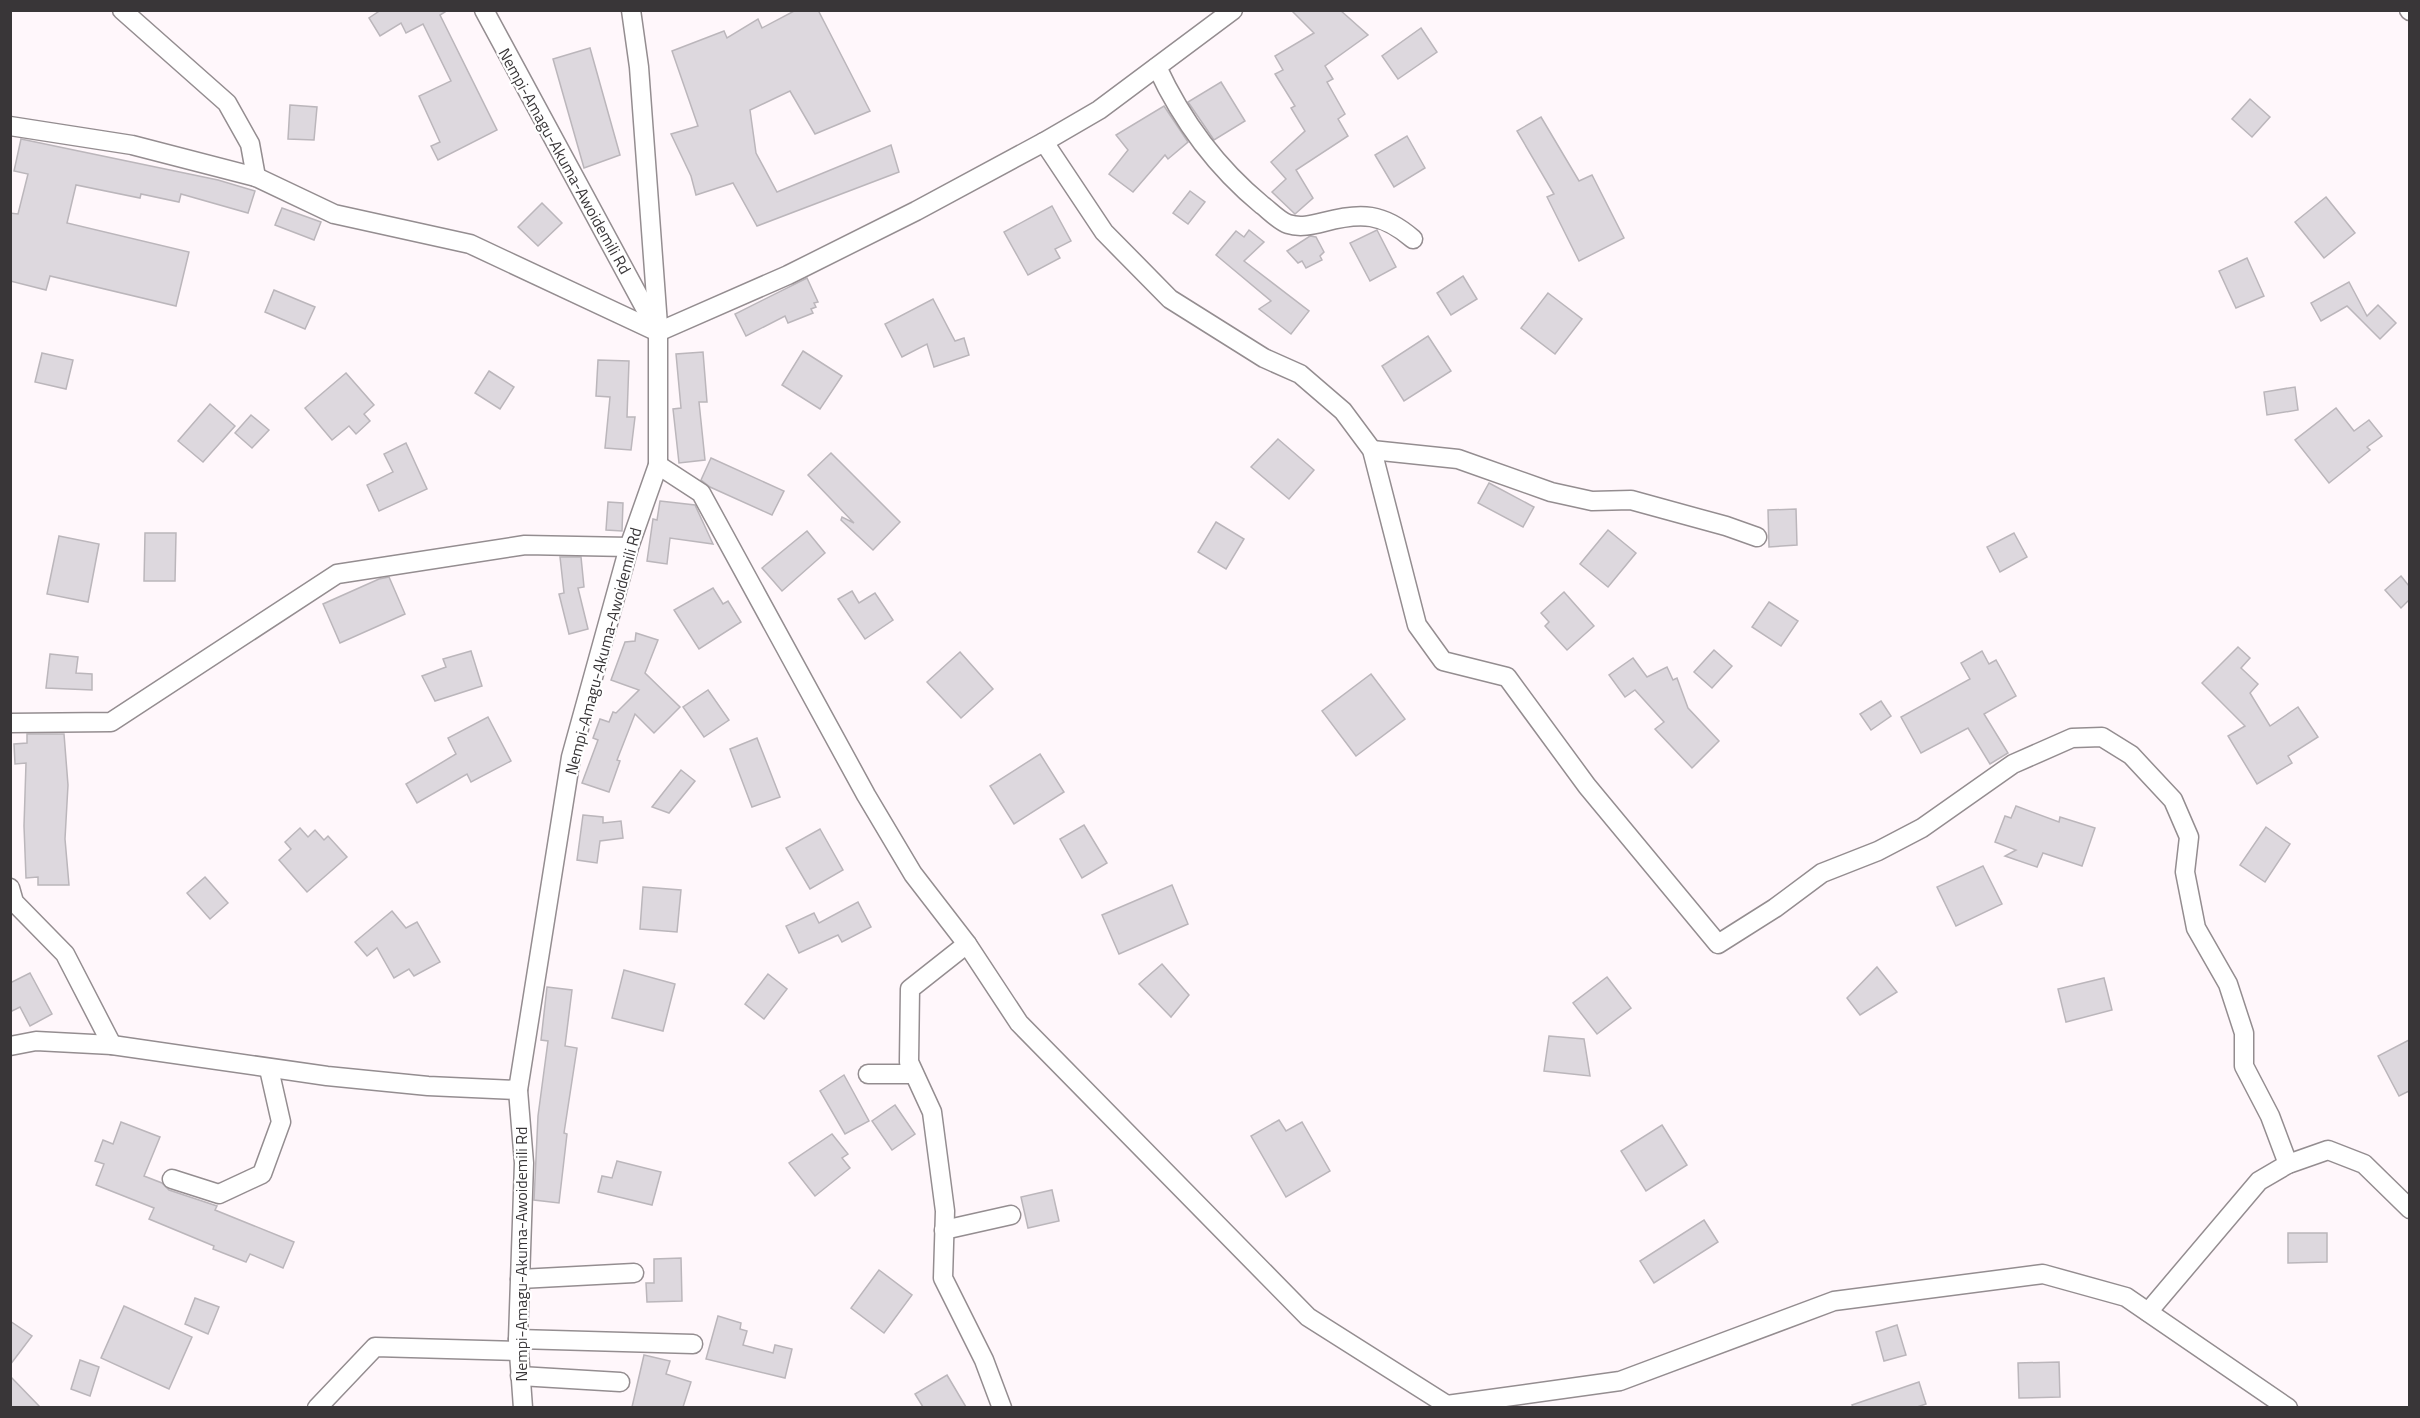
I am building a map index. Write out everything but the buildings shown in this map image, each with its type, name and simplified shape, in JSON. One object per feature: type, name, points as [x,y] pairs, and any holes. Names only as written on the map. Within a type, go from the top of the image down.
[{"type":"street","points":[[122,10],[227,103],[250,144],[256,177]]},
{"type":"street","name":"Nempi-Amagu-Akuma-Awoidemili Rd","points":[[483,10],[658,332],[658,465],[629,547],[571,757],[518,1090],[524,1163],[518,1345],[523,1407]]},
{"type":"street","points":[[631,10],[639,67],[658,332]]},
{"type":"street","points":[[10,126],[132,145],[256,177],[333,214],[470,244],[658,332],[799,270],[916,211],[1044,142],[1099,110],[1233,10]]},
{"type":"street","points":[[1157,67],[1176,108],[1203,145],[1228,174],[1286,224],[1307,226],[1341,217],[1370,215],[1396,224],[1413,239]]},
{"type":"street","points":[[1044,142],[1104,232],[1170,299],[1264,358],[1300,374],[1343,411],[1372,450],[1417,625],[1443,661],[1507,677],[1587,786],[1718,944],[1775,908],[1822,873],[1878,851],[1922,828],[2013,764],[2072,738],[2102,737],[2131,755],[2173,800],[2189,837],[2185,872],[2196,928],[2228,984],[2244,1033],[2244,1066],[2270,1116],[2288,1164]]},
{"type":"street","points":[[1372,450],[1458,459],[1551,492],[1592,501],[1631,500],[1726,526],[1757,537]]},
{"type":"street","points":[[658,465],[700,493],[866,795],[913,874],[967,944],[1019,1023],[1308,1317],[1445,1406],[1620,1382],[1834,1301],[2043,1274],[2126,1298],[2288,1407]]},
{"type":"street","points":[[10,723],[111,722],[337,574],[525,545],[629,547]]},
{"type":"street","points":[[10,888],[14,902],[65,954],[112,1045]]},
{"type":"street","points":[[967,944],[910,989],[909,1062],[932,1112],[945,1211],[943,1278],[984,1360],[1002,1407]]},
{"type":"street","points":[[10,1046],[36,1041],[112,1045],[269,1069],[428,1086],[518,1090]]},
{"type":"street","points":[[172,1179],[219,1194],[262,1174],[281,1122],[269,1069]]},
{"type":"street","points":[[868,1074],[914,1074]]},
{"type":"street","points":[[2148,1312],[2259,1181],[2288,1164],[2328,1150],[2364,1164],[2409,1209]]},
{"type":"street","points":[[944,1230],[1011,1215]]},
{"type":"street","points":[[520,1279],[634,1273]]},
{"type":"street","points":[[317,1407],[375,1347],[693,1344]]},
{"type":"street","points":[[520,1376],[620,1382]]}]
